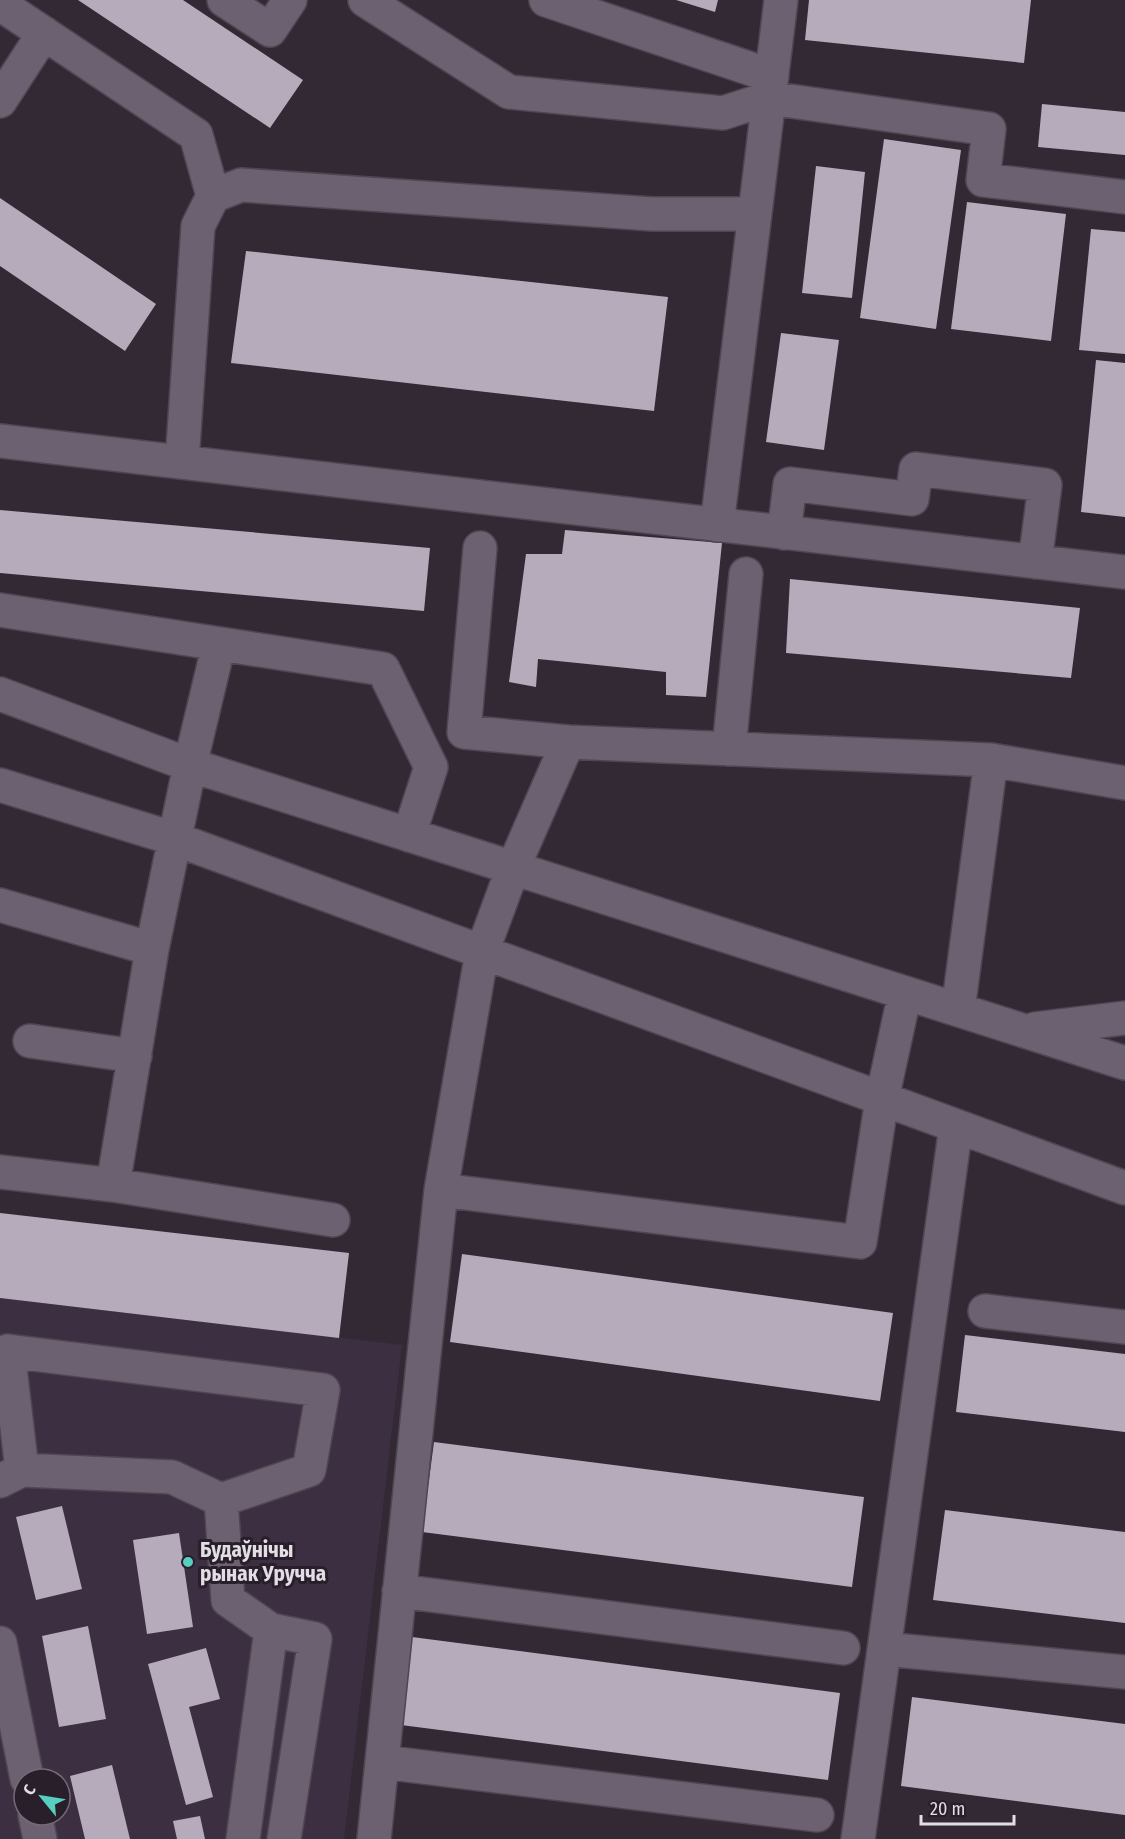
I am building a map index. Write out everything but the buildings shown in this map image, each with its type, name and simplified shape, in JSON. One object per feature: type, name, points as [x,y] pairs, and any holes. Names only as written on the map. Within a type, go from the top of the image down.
[{"type":"lane","points":[[224,0],[270,30],[290,0]]},
{"type":"lane","points":[[365,0],[509,92],[723,113],[771,87]]},
{"type":"lane","points":[[546,0],[771,87],[989,129],[983,180],[1125,197]]},
{"type":"lane","points":[[717,525],[781,0]]},
{"type":"lane","points":[[0,4],[196,135],[213,196]]},
{"type":"lane","points":[[0,101],[44,33]]},
{"type":"lane","points":[[182,462],[198,226],[213,196],[241,185],[652,214],[755,214]]},
{"type":"lane","points":[[0,441],[1125,572]]},
{"type":"lane","points":[[784,533],[790,484],[912,499],[916,470],[928,471],[1045,485],[1035,562]]},
{"type":"lane","points":[[409,835],[431,767],[464,732],[480,548]]},
{"type":"lane","points":[[729,749],[746,574]]},
{"type":"lane","points":[[0,610],[383,669],[431,767]]},
{"type":"lane","points":[[113,1185],[152,949],[190,765],[219,644]]},
{"type":"lane","points":[[0,694],[190,765],[1125,1063]]},
{"type":"lane","points":[[464,732],[568,742],[991,760],[1125,783]]},
{"type":"lane","points":[[374,1839],[441,1190],[482,952],[513,868],[568,742]]},
{"type":"lane","points":[[958,1010],[991,760]]},
{"type":"lane","points":[[0,785],[175,839],[1125,1188]]},
{"type":"lane","points":[[0,905],[152,949]]},
{"type":"lane","points":[[441,1190],[860,1242],[882,1099],[905,993]]},
{"type":"lane","points":[[1024,1031],[1125,1018]]},
{"type":"lane","points":[[30,1041],[135,1056]]},
{"type":"lane","points":[[858,1839],[956,1126]]},
{"type":"lane","points":[[0,1172],[113,1185],[333,1220]]},
{"type":"lane","points":[[985,1311],[1125,1327]]},
{"type":"lane","points":[[8,1351],[323,1390],[309,1470],[221,1500],[172,1477],[11,1476],[8,1351]]},
{"type":"lane","points":[[221,1500],[228,1600],[271,1630],[315,1639],[284,1839]]},
{"type":"lane","points":[[399,1591],[843,1648]]},
{"type":"lane","points":[[243,1839],[271,1630]]},
{"type":"lane","points":[[0,1643],[25,1767]]},
{"type":"lane","points":[[884,1649],[1125,1672]]},
{"type":"lane","points":[[382,1762],[817,1815]]},
{"type":"shaded area","name":"Будаўнічы рынак Уручча","points":[[0,1298],[402,1345],[344,1839],[0,1839]]},
{"type":"place","name":"Будаўнічы рынак Уручча","points":[[188,1562]]}]
